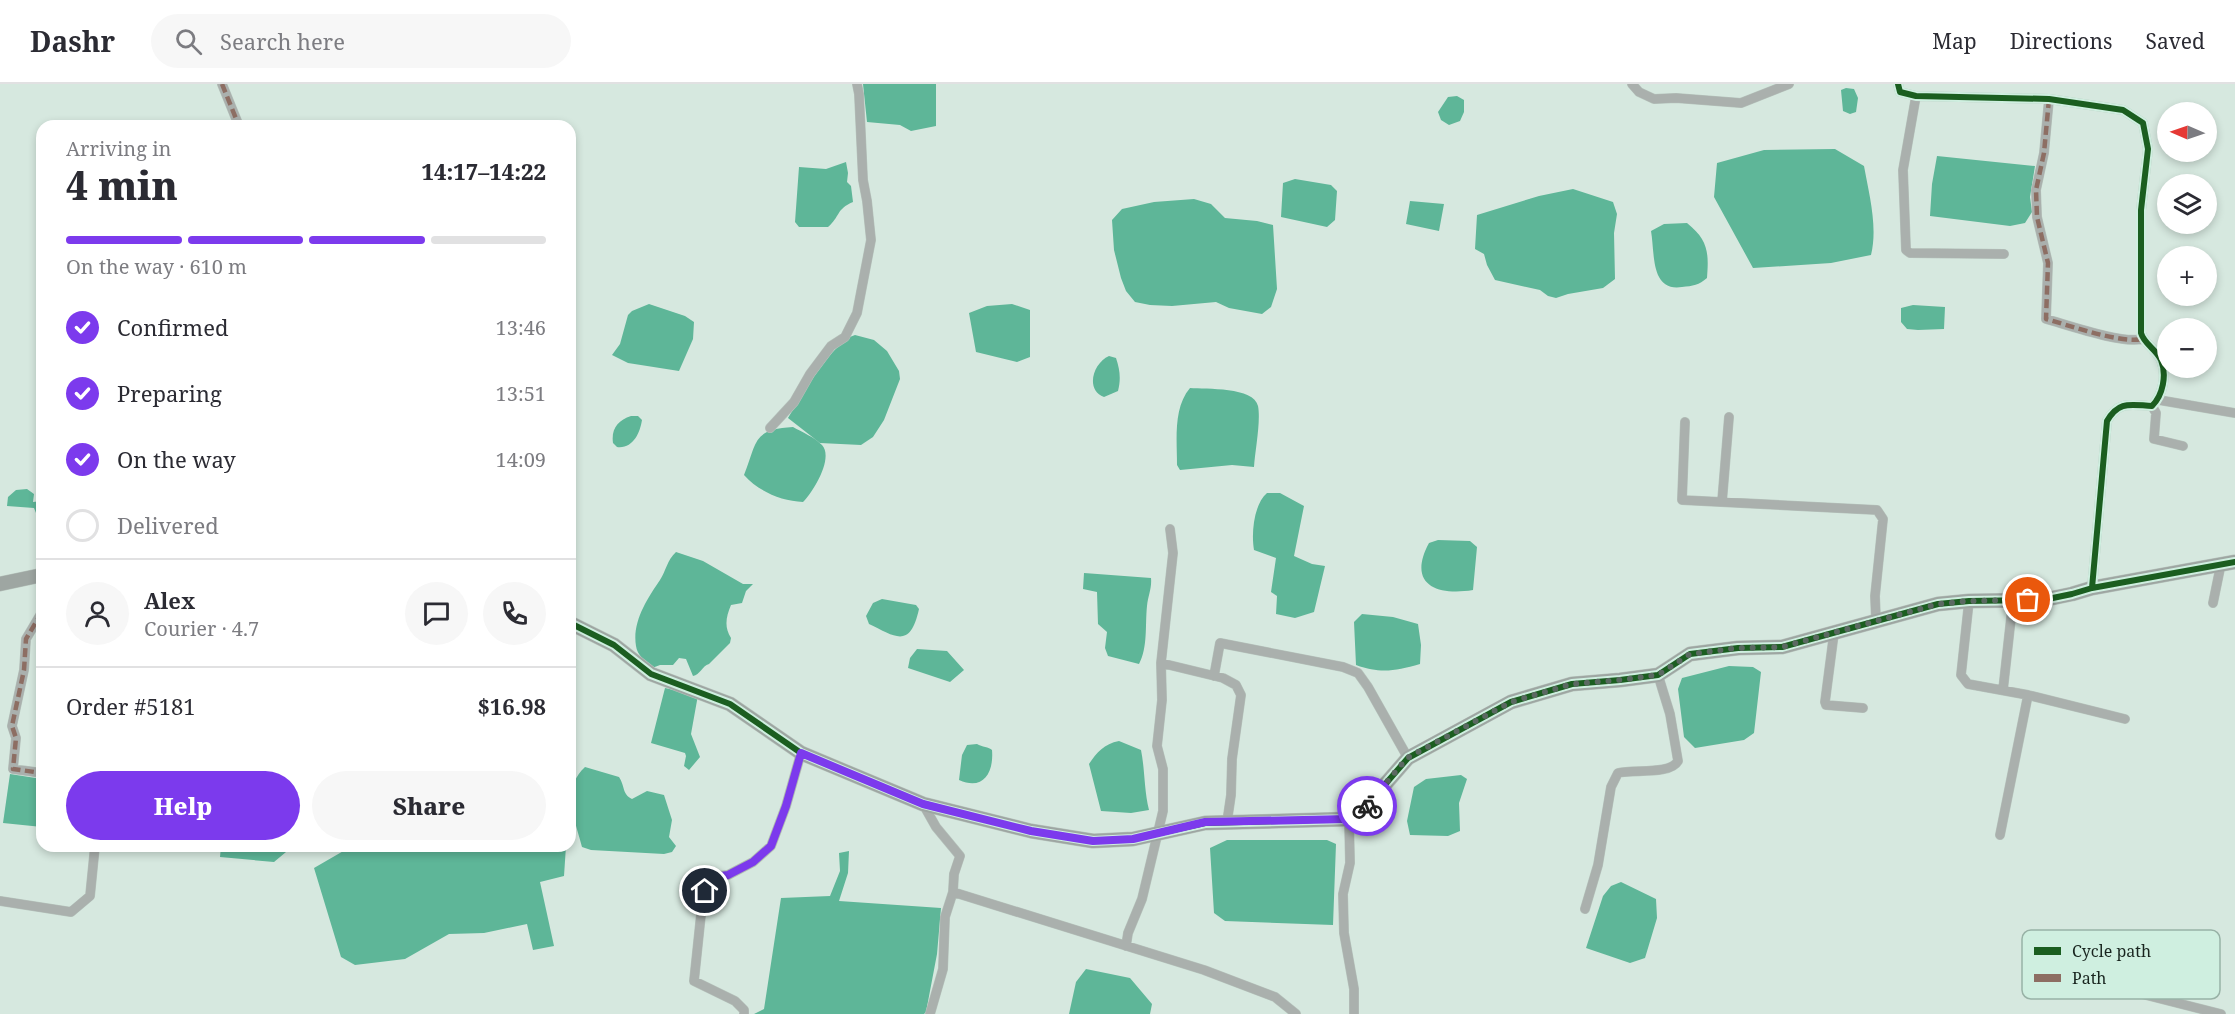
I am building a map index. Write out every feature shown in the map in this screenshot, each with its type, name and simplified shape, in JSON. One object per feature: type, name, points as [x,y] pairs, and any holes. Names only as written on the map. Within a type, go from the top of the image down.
[{"type":"street","points":[[222,84],[237,120]]},
{"type":"street","points":[[770,428],[794,402],[810,374],[831,346],[850,330],[864,286],[871,240],[863,180],[857,84]]},
{"type":"street","points":[[1632,84],[1639,92],[1654,99],[1676,98],[1741,103],[1789,84]]},
{"type":"street","points":[[1898,84],[1900,92],[1916,96],[2049,99],[2123,110],[2144,123],[2148,149],[2141,210],[2142,339],[2161,360],[2164,385],[2156,403],[2154,439],[2183,446]]},
{"type":"street","points":[[1916,96],[1903,170],[1906,250],[1910,253],[2004,254]]},
{"type":"street","points":[[2049,99],[2044,153],[2036,190],[2037,217],[2048,263],[2046,319],[2134,341],[2142,339]]},
{"type":"street","points":[[2092,588],[2107,420],[2114,409],[2126,404],[2156,403],[2235,413]]},
{"type":"street","points":[[1722,502],[1729,417]]},
{"type":"street","points":[[1685,422],[1682,500],[1877,510],[1883,519],[1875,596],[1876,620]]},
{"type":"street","points":[[1126,946],[1128,933],[1142,899],[1163,811],[1162,769],[1157,746],[1162,700],[1161,663],[1173,553],[1170,529]]},
{"type":"street","points":[[576,625],[614,645],[651,674],[730,704],[801,753],[923,804],[1031,831],[1093,841],[1133,839],[1205,822],[1348,819],[1368,804],[1407,758],[1511,702],[1572,684],[1658,675],[1690,654],[1738,648],[1782,647],[1938,604],[1969,601],[2043,600],[2092,588],[2228,563]]},
{"type":"street","points":[[2213,603],[2228,563]]},
{"type":"street","points":[[0,584],[36,576]]},
{"type":"street","points":[[2003,690],[2013,600]]},
{"type":"street","points":[[1969,601],[1961,675],[1968,684],[2028,695],[2125,719]]},
{"type":"street","points":[[36,622],[26,639],[24,670],[12,726],[16,738],[13,769],[36,772]]},
{"type":"street","points":[[1834,633],[1825,702],[1827,705],[1863,708]]},
{"type":"street","points":[[1214,676],[1220,643],[1343,667],[1358,673],[1407,758]]},
{"type":"street","points":[[1161,663],[1223,678],[1236,685],[1241,695],[1232,759],[1232,795],[1227,822]]},
{"type":"street","points":[[1586,909],[1598,865],[1611,787],[1618,773],[1668,769],[1678,761],[1670,714],[1658,675]]},
{"type":"street","points":[[2000,835],[2028,695]]},
{"type":"street","points":[[744,1014],[744,1010],[735,1002],[694,981],[706,887],[708,878],[728,875],[753,862],[771,846],[786,806],[801,753]]},
{"type":"street","points":[[923,804],[936,827],[960,856],[945,917],[943,969],[930,1014]]},
{"type":"street","points":[[1348,819],[1350,863],[1343,894],[1344,933],[1354,989],[1354,1014]]},
{"type":"street","points":[[0,901],[71,912],[90,897],[94,852]]},
{"type":"street","points":[[953,892],[1204,970],[1275,996],[1296,1014]]},
{"type":"street","points":[[2162,999],[2221,1014]]},
{"type":"shaded area","points":[[863,84],[936,84],[936,126],[911,131],[900,125],[867,122]]},
{"type":"shaded area","points":[[1854,89],[1858,98],[1856,112],[1850,114],[1843,111],[1841,90]]},
{"type":"shaded area","points":[[1457,96],[1464,100],[1464,112],[1460,121],[1449,125],[1441,120],[1438,112],[1448,97]]},
{"type":"shaded area","points":[[1835,149],[1864,166],[1874,233],[1871,255],[1831,263],[1753,268],[1714,197],[1717,163],[1764,150]]},
{"type":"shaded area","points":[[1937,156],[2035,166],[2030,197],[2032,212],[2025,223],[2010,226],[1930,216]]},
{"type":"shaded area","points":[[846,162],[847,182],[851,186],[853,202],[841,210],[828,227],[799,227],[795,222],[799,167],[826,169]]},
{"type":"shaded area","points":[[1295,179],[1331,185],[1337,191],[1335,220],[1327,227],[1281,217],[1283,183]]},
{"type":"shaded area","points":[[1573,189],[1613,202],[1617,214],[1614,233],[1615,279],[1603,288],[1556,298],[1540,290],[1495,280],[1484,254],[1475,249],[1477,215],[1539,196]]},
{"type":"shaded area","points":[[1194,199],[1211,204],[1225,218],[1273,225],[1277,289],[1271,307],[1262,314],[1229,308],[1216,302],[1172,306],[1150,305],[1135,302],[1126,291],[1114,250],[1112,220],[1122,209],[1154,202]]},
{"type":"shaded area","points":[[1410,201],[1444,204],[1439,231],[1406,224]]},
{"type":"shaded area","points":[[1687,223],[1699,235],[1706,247],[1707,278],[1693,286],[1672,287],[1664,283],[1656,269],[1651,231],[1664,224]]},
{"type":"shaded area","points":[[649,304],[685,316],[694,322],[693,339],[679,371],[628,363],[612,355],[620,344],[628,315]]},
{"type":"shaded area","points":[[1012,304],[1030,310],[1030,357],[1017,362],[976,352],[969,313],[987,306]]},
{"type":"shaded area","points":[[1913,305],[1945,307],[1944,329],[1907,329],[1901,322],[1901,308]]},
{"type":"shaded area","points":[[855,335],[874,340],[887,351],[899,371],[900,379],[884,420],[873,437],[861,445],[820,443],[788,418],[827,359],[846,340]]},
{"type":"shaded area","points":[[1109,356],[1116,358],[1120,382],[1118,391],[1104,397],[1095,389],[1093,376],[1103,359]]},
{"type":"shaded area","points":[[1190,388],[1229,390],[1248,395],[1255,400],[1259,420],[1254,467],[1232,465],[1180,470],[1177,465],[1178,415]]},
{"type":"shaded area","points":[[638,416],[642,420],[640,430],[631,443],[617,447],[613,443],[614,429],[622,420]]},
{"type":"shaded area","points":[[793,427],[822,445],[826,458],[821,475],[803,502],[786,500],[771,494],[756,486],[744,475],[754,446],[763,435],[780,428]]},
{"type":"shaded area","points":[[27,489],[34,494],[33,502],[36,502],[36,513],[34,508],[7,506],[8,497],[16,490]]},
{"type":"shaded area","points":[[1267,493],[1280,493],[1304,506],[1294,556],[1312,564],[1325,566],[1314,612],[1295,618],[1276,614],[1277,596],[1271,592],[1276,558],[1254,550],[1254,519],[1259,504]]},
{"type":"shaded area","points":[[1438,540],[1470,541],[1477,547],[1473,590],[1437,589],[1423,577],[1421,568],[1423,557],[1429,543]]},
{"type":"shaded area","points":[[676,552],[703,561],[743,584],[753,584],[746,591],[742,603],[731,605],[729,609],[726,622],[731,638],[730,643],[693,676],[686,659],[679,658],[673,665],[660,665],[652,668],[640,655],[636,646],[638,620]]},
{"type":"shaded area","points":[[1084,573],[1151,578],[1145,643],[1139,664],[1108,656],[1105,648],[1107,632],[1098,624],[1097,592],[1083,589]]},
{"type":"shaded area","points":[[882,599],[916,605],[919,609],[911,630],[906,635],[894,636],[869,624],[866,616],[873,603]]},
{"type":"shaded area","points":[[1362,614],[1393,617],[1418,624],[1421,645],[1420,664],[1388,671],[1356,665],[1354,622]]},
{"type":"shaded area","points":[[917,649],[947,651],[964,670],[950,682],[908,668],[910,658]]},
{"type":"shaded area","points":[[1729,666],[1753,667],[1761,672],[1754,733],[1744,740],[1695,748],[1684,737],[1678,689],[1682,678]]},
{"type":"shaded area","points":[[665,688],[698,695],[691,734],[700,757],[689,770],[684,766],[685,753],[651,743]]},
{"type":"shaded area","points":[[1119,741],[1141,750],[1149,810],[1131,813],[1101,811],[1089,764],[1101,749]]},
{"type":"shaded area","points":[[977,744],[992,750],[991,766],[981,781],[967,783],[959,780],[962,755],[967,745]]},
{"type":"shaded area","points":[[585,767],[619,777],[625,792],[632,799],[647,791],[664,795],[672,820],[669,837],[676,846],[672,852],[664,854],[591,850],[582,847],[576,824],[576,780]]},
{"type":"shaded area","points":[[10,774],[36,778],[36,826],[3,823]]},
{"type":"shaded area","points":[[1461,775],[1467,779],[1459,803],[1460,831],[1448,836],[1410,835],[1407,821],[1414,787],[1426,779]]},
{"type":"shaded area","points":[[1227,840],[1327,840],[1336,844],[1333,925],[1225,921],[1214,913],[1210,848]]},
{"type":"shaded area","points":[[849,851],[848,873],[839,901],[941,908],[937,954],[926,1012],[924,1014],[754,1014],[764,1009],[781,898],[830,896],[840,871],[839,853]]},
{"type":"shaded area","points":[[220,852],[286,852],[274,862],[220,857]]},
{"type":"shaded area","points":[[342,852],[566,852],[564,876],[540,882],[554,946],[533,950],[527,924],[484,933],[449,934],[405,959],[355,965],[341,957],[314,868]]},
{"type":"shaded area","points":[[1621,882],[1656,899],[1657,918],[1645,958],[1630,963],[1586,948],[1603,896],[1611,886]]},
{"type":"shaded area","points":[[1086,969],[1130,978],[1152,1004],[1150,1014],[1069,1014],[1076,982]]},
{"type":"marked path","points":[[222,84],[237,120]]},
{"type":"marked path","points":[[2049,99],[2044,153],[2036,190],[2037,217],[2048,263],[2046,319],[2122,339],[2142,339]]},
{"type":"marked path","points":[[36,622],[26,639],[24,670],[12,726],[16,738],[13,769],[36,772]]},
{"type":"cycle path","points":[[1898,84],[1900,92],[1916,96],[2049,99],[2123,110],[2143,123],[2148,149],[2141,210],[2141,333],[2161,360],[2164,378],[2159,396],[2152,406],[2126,405],[2116,410],[2107,421],[2092,588]]},
{"type":"cycle path","points":[[576,626],[614,645],[651,674],[730,704],[801,753],[923,804],[1031,831],[1093,841],[1133,839],[1205,823],[1349,819],[1368,804],[1408,758],[1511,702],[1572,684],[1658,675],[1690,654],[1738,648],[1782,647],[1938,604],[1969,601],[2043,600],[2092,588],[2235,562]]},
{"type":"way so far","points":[[1367,806],[1407,758],[1511,702],[1572,684],[1658,675],[1690,654],[1738,648],[1782,647],[1938,604],[2028,600]]},
{"type":"route","points":[[705,891],[708,878],[728,875],[753,862],[771,846],[786,806],[801,753],[923,804],[975,819],[1093,841],[1133,839],[1205,822],[1348,819],[1367,806]]}]
